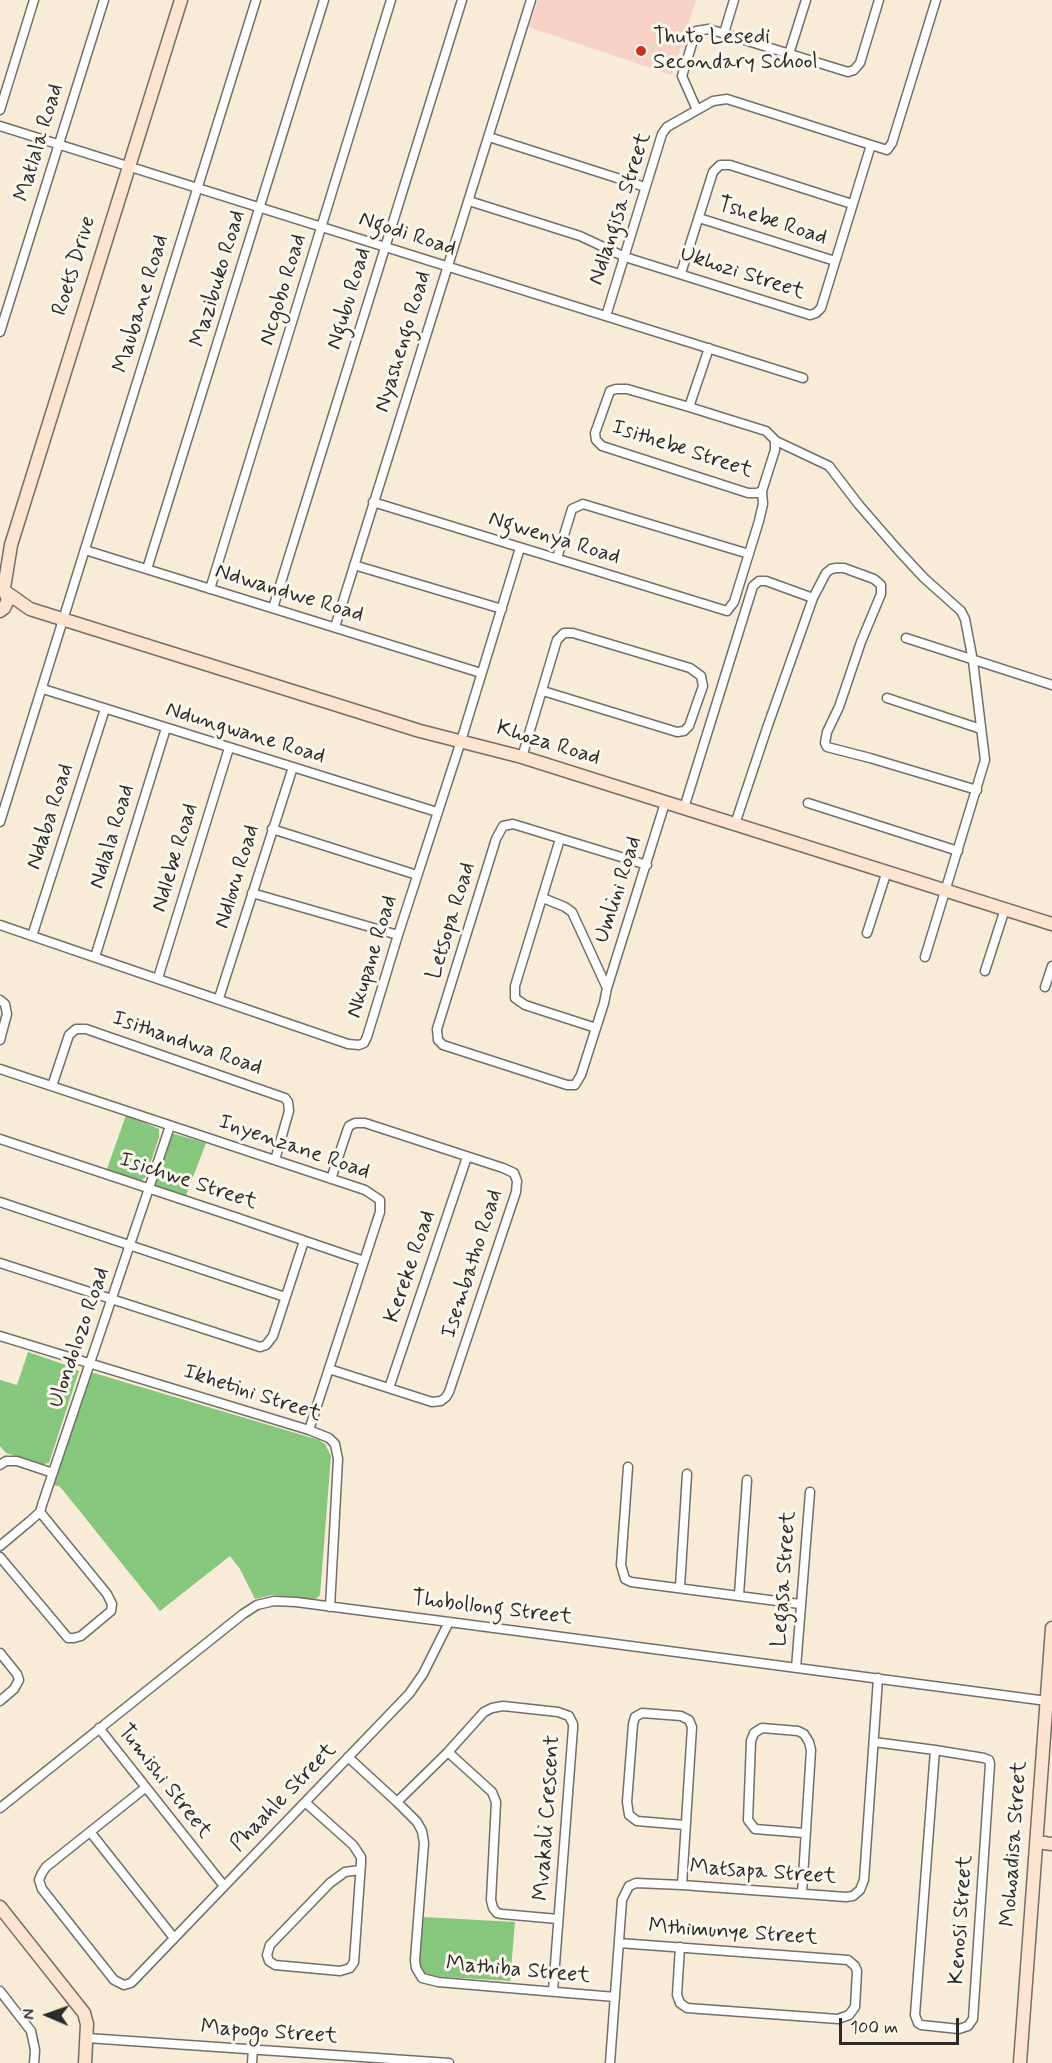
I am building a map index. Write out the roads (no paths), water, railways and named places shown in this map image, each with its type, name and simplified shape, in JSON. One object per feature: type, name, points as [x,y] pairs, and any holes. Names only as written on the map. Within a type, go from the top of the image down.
[{"type":"street","points":[[0,110],[34,0]]},
{"type":"street","name":"Matlala Road","points":[[0,332],[104,0]]},
{"type":"street","name":"Roets Drive","points":[[0,611],[6,604],[3,589],[11,545],[180,0]]},
{"type":"street","name":"Maubane Road","points":[[0,822],[256,0]]},
{"type":"street","name":"Mazibuko Road","points":[[147,569],[324,0]]},
{"type":"street","name":"Ncgobo Road","points":[[210,589],[391,0]]},
{"type":"street","name":"Ngubu Road","points":[[273,608],[462,0]]},
{"type":"street","name":"Nyashengo Road","points":[[335,627],[531,0]]},
{"type":"street","points":[[724,33],[734,0]]},
{"type":"street","points":[[789,54],[806,0]]},
{"type":"street","points":[[697,110],[682,76],[694,34],[705,29],[724,33],[843,72],[854,70],[860,63],[879,0]]},
{"type":"street","name":"Ndlangisa Street","points":[[606,316],[645,187],[664,130],[669,125],[716,100],[727,99],[887,150],[892,143],[936,0]]},
{"type":"street","name":"Ngodi Road","points":[[0,126],[803,378]]},
{"type":"street","points":[[489,137],[645,187]]},
{"type":"street","name":"Ukhozi Street","points":[[469,201],[580,236],[625,257],[810,315],[821,308],[871,145]]},
{"type":"street","points":[[681,273],[713,172],[717,166],[724,164],[852,204]]},
{"type":"street","name":"Tshebe Road","points":[[699,218],[835,261]]},
{"type":"street","points":[[709,348],[689,407],[766,431],[776,441],[829,465],[859,505],[898,550],[924,578],[961,611],[967,627],[985,760],[924,957]]},
{"type":"street","name":"Isithebe Street","points":[[689,407],[630,390],[614,389],[609,393],[595,436],[604,447],[748,493],[757,494],[762,491]]},
{"type":"street","points":[[557,558],[572,509],[583,504],[749,554],[762,510],[762,491],[776,441]]},
{"type":"street","name":"Ngwenya Road","points":[[373,502],[724,611],[729,609],[734,602],[749,554]]},
{"type":"street","name":"Roets Drive","points":[[0,566],[11,545]]},
{"type":"street","name":"Nkupane Road","points":[[0,925],[328,1037],[359,1045],[364,1043],[520,548]]},
{"type":"street","name":"Ndwandwe Road","points":[[85,550],[481,673]]},
{"type":"street","points":[[354,565],[502,609]]},
{"type":"street","points":[[735,824],[813,598],[822,580],[831,569],[844,568],[874,579],[881,585],[880,600],[861,642],[825,743],[828,748],[977,790]]},
{"type":"street","points":[[684,808],[753,586],[759,581],[766,581],[813,598]]},
{"type":"street","name":"Khoza Road","points":[[3,589],[30,609],[409,728],[522,757],[1052,924]]},
{"type":"street","name":"Khoza Road","points":[[0,611],[30,609]]},
{"type":"street","points":[[522,757],[557,640],[564,633],[573,633],[679,664],[697,672],[703,681],[689,726],[684,731],[677,732],[543,691]]},
{"type":"street","points":[[906,638],[1052,686]]},
{"type":"street","name":"Ndungwane Road","points":[[43,689],[437,812]]},
{"type":"street","points":[[887,698],[981,729]]},
{"type":"street","name":"Ndaba Road","points":[[32,936],[105,709]]},
{"type":"street","name":"Ndlala Road","points":[[95,957],[166,728]]},
{"type":"street","name":"Ndlebe Road","points":[[158,978],[229,748]]},
{"type":"street","name":"Ndlovu Road","points":[[219,998],[292,767]]},
{"type":"street","name":"Umlini Road","points":[[567,1085],[574,1085],[578,1082],[665,803]]},
{"type":"street","points":[[808,803],[958,851]]},
{"type":"street","name":"Letsopa Road","points":[[567,1085],[443,1045],[437,1036],[438,1026],[500,828],[513,824],[647,865]]},
{"type":"street","points":[[272,829],[417,875]]},
{"type":"street","points":[[560,840],[515,986],[515,998],[534,1008],[596,1028]]},
{"type":"street","points":[[867,933],[887,871]]},
{"type":"street","points":[[252,893],[398,935]]},
{"type":"street","points":[[543,898],[573,912],[607,988]]},
{"type":"street","points":[[985,971],[1005,909]]},
{"type":"street","points":[[1045,987],[1052,966]]},
{"type":"street","points":[[0,1000],[5,1004],[7,1014],[0,1040]]},
{"type":"street","name":"Isithandwa Road","points":[[52,1086],[69,1035],[76,1029],[86,1029],[285,1098],[289,1111],[274,1160]]},
{"type":"street","name":"Inyenzane Road","points":[[0,1069],[372,1193],[380,1200],[380,1212],[309,1430]]},
{"type":"street","name":"Isembatho Road","points":[[329,1369],[424,1400],[436,1402],[446,1397],[517,1186],[514,1173],[503,1168],[365,1123],[355,1123],[349,1126],[330,1179]]},
{"type":"street","name":"Ulondolozo Road","points":[[40,1512],[170,1126]]},
{"type":"street","name":"Isichwe Street","points":[[0,1139],[364,1261]]},
{"type":"street","name":"Kereke Road","points":[[389,1388],[467,1157]]},
{"type":"street","points":[[0,1202],[285,1297]]},
{"type":"street","points":[[0,1263],[260,1347],[267,1345],[273,1336],[304,1241]]},
{"type":"street","name":"Ikhetini Street","points":[[0,1336],[90,1362],[329,1438],[335,1444],[338,1459],[330,1607]]},
{"type":"street","points":[[0,1465],[11,1460],[53,1473]]},
{"type":"street","points":[[628,1467],[621,1565],[624,1578],[631,1582],[739,1594],[800,1604]]},
{"type":"street","points":[[680,1587],[687,1474]]},
{"type":"street","points":[[739,1594],[747,1480]]},
{"type":"street","name":"Legasa Street","points":[[796,1668],[810,1492]]},
{"type":"street","points":[[0,1546],[40,1512],[109,1596],[112,1608],[81,1636],[68,1638],[0,1557]]},
{"type":"street","name":"Thobollong Street","points":[[0,1808],[250,1609],[265,1602],[274,1601],[1047,1701]]},
{"type":"street","name":"Phaahle Street","points":[[91,1833],[46,1867],[40,1876],[39,1884],[114,1980],[127,1984],[135,1979],[306,1803],[415,1687],[449,1622]]},
{"type":"street","name":"Mohoadisa Street","points":[[1020,2063],[1052,1628]]},
{"type":"street","points":[[0,1653],[19,1677],[17,1686],[0,1701]]},
{"type":"street","name":"Matsapa Street","points":[[610,2063],[622,1900],[629,1886],[636,1883],[682,1885],[846,1897],[853,1896],[862,1886],[878,1678]]},
{"type":"street","name":"Mvakali Crescent","points":[[397,1802],[448,1752],[484,1712],[496,1707],[565,1713],[571,1720],[573,1728],[554,1991]]},
{"type":"street","points":[[682,1885],[692,1731],[689,1720],[681,1716],[642,1713],[635,1717],[633,1728],[627,1802],[629,1815],[634,1820],[685,1825]]},
{"type":"street","points":[[801,1893],[811,1750],[807,1738],[798,1731],[765,1727],[758,1729],[752,1736],[747,1814],[750,1825],[755,1829],[804,1833]]},
{"type":"street","name":"Tumishi Street","points":[[99,1728],[224,1886]]},
{"type":"street","name":"Kenosi Street","points":[[874,1742],[935,1750],[984,1758],[989,1760],[992,1770],[973,2019],[968,2026],[958,2029],[921,2025],[915,2016],[935,1750]]},
{"type":"street","points":[[448,1752],[492,1792],[496,1802],[491,1900],[493,1908],[502,1914],[558,1919]]},
{"type":"street","name":"Mathiba Street","points":[[348,1757],[417,1822],[424,1835],[415,1960],[422,1978],[432,1982],[615,1997]]},
{"type":"street","points":[[145,1788],[91,1833],[174,1938]]},
{"type":"street","points":[[306,1803],[357,1849],[361,1857],[355,1954],[352,1966],[334,1971],[276,1965],[269,1961],[267,1955],[270,1945],[330,1883],[345,1872],[360,1870]]},
{"type":"street","points":[[1037,1842],[1052,1844]]},
{"type":"street","points":[[0,1907],[80,2007],[86,2018],[85,2063]]},
{"type":"street","name":"Mthimunye Street","points":[[620,1943],[680,1947],[844,1960],[852,1963],[857,1971],[855,2007],[853,2012],[845,2018],[820,2019],[683,2006],[677,1995],[680,1947]]},
{"type":"street","points":[[0,1991],[31,2031],[35,2050],[34,2063]]},
{"type":"street","name":"Mapogo Street","points":[[87,2038],[449,2063]]},
{"type":"street","points":[[252,2063],[253,2049]]},
{"type":"place","name":"Thuto Lesedi Secondary School","points":[[641,51]]}]
